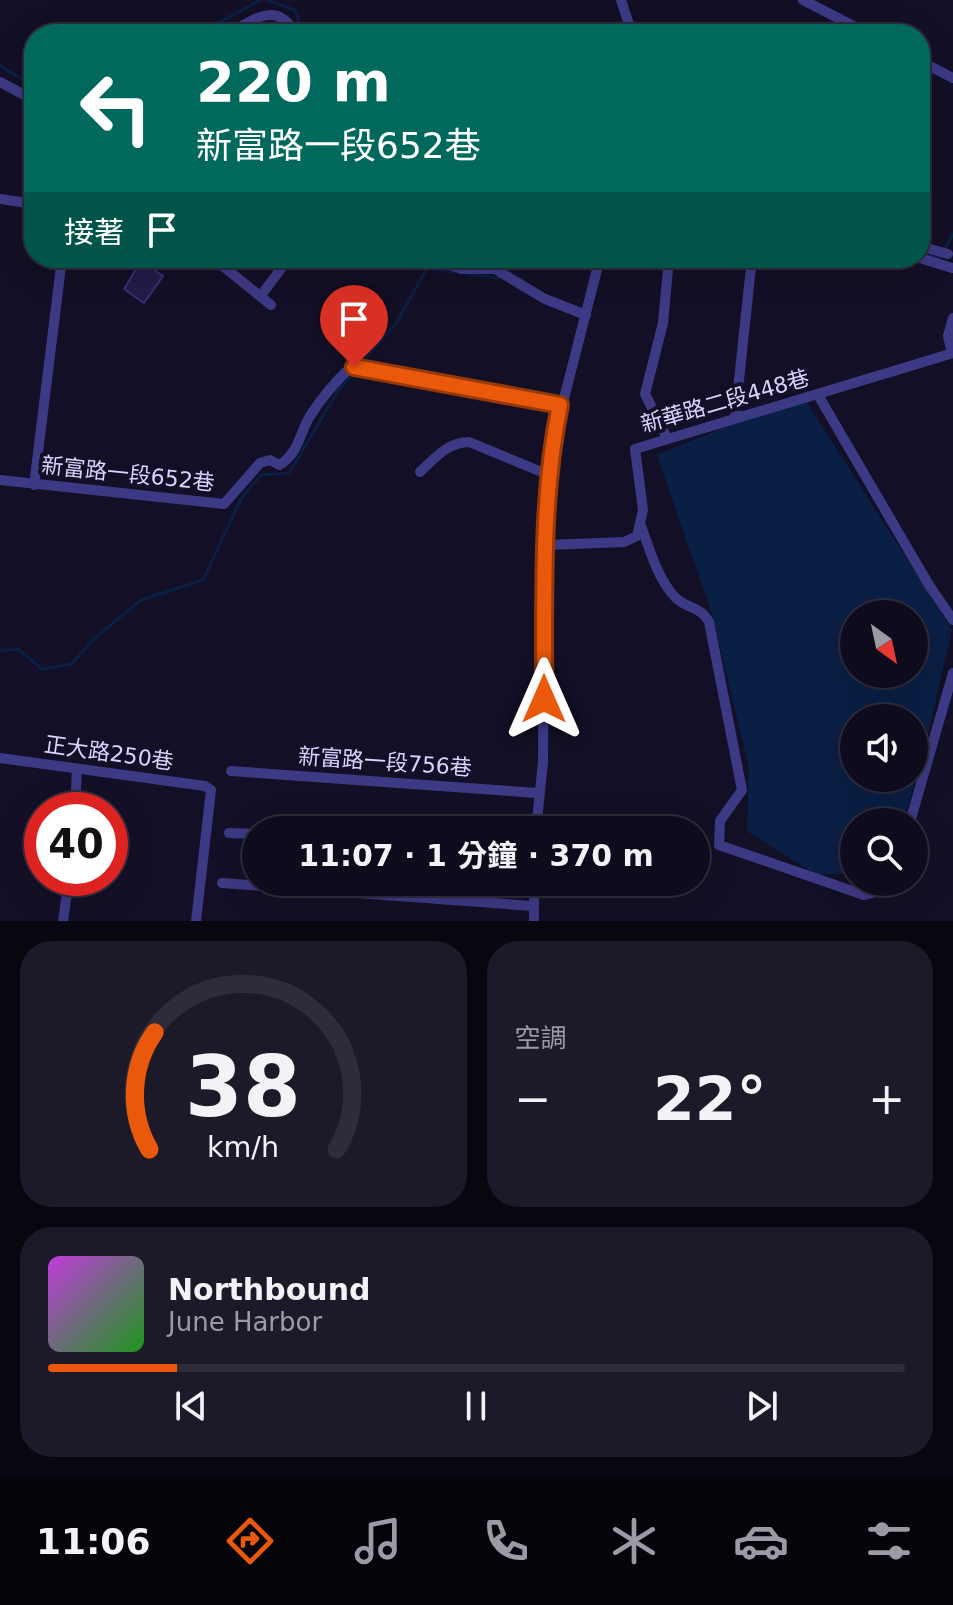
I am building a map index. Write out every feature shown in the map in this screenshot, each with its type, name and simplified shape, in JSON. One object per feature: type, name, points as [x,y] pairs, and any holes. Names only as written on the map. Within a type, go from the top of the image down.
[{"type":"street","points":[[621,0],[629,24]]},
{"type":"street","points":[[803,0],[850,24]]},
{"type":"street","points":[[247,24],[268,13],[277,13],[291,24]]},
{"type":"street","points":[[930,67],[953,78]]},
{"type":"street","points":[[0,82],[24,95]]},
{"type":"street","points":[[0,199],[24,203]]},
{"type":"street","points":[[930,248],[951,251],[952,270],[930,262]]},
{"type":"street","points":[[34,485],[61,268]]},
{"type":"street","points":[[227,268],[262,294],[271,305]]},
{"type":"street","points":[[262,294],[279,268]]},
{"type":"street","points":[[459,268],[495,269],[545,299],[586,315]]},
{"type":"street","points":[[536,816],[543,762],[549,475],[560,405],[598,268]]},
{"type":"street","points":[[667,438],[645,394],[661,334],[668,268]]},
{"type":"street","points":[[735,417],[751,268]]},
{"type":"street","points":[[952,353],[948,336],[953,318]]},
{"type":"street","name":"新華路二段448巷","points":[[641,526],[643,510],[635,449],[952,353]]},
{"type":"street","name":"新富路一段652巷","points":[[0,480],[224,504],[260,463],[270,460],[279,465],[288,459],[308,419],[332,385],[358,368],[560,405]]},
{"type":"street","points":[[818,395],[929,585],[953,620]]},
{"type":"street","points":[[420,472],[457,442],[469,442],[549,475]]},
{"type":"street","points":[[547,545],[624,542],[637,536],[641,526]]},
{"type":"street","points":[[641,526],[663,581],[677,600],[700,608],[709,622],[742,790],[720,821],[719,845],[840,887]]},
{"type":"street","points":[[914,808],[953,673]]},
{"type":"street","name":"正大路250巷","points":[[0,758],[205,786],[211,790],[196,921]]},
{"type":"street","points":[[76,792],[77,769]]},
{"type":"street","name":"新富路一段756巷","points":[[231,771],[537,793]]},
{"type":"street","points":[[229,833],[242,833]]},
{"type":"street","points":[[222,883],[533,906]]},
{"type":"street","points":[[63,921],[66,896]]},
{"type":"street","points":[[533,896],[534,921]]},
{"type":"water","points":[[802,395],[952,629],[928,734],[928,704],[840,704],[840,792],[912,792],[907,808],[840,808],[840,874],[817,875],[747,831],[749,768],[712,614],[657,455]]},
{"type":"building","points":[[137,268],[151,268],[163,276],[144,303],[124,289]]},
{"type":"waterway","points":[[216,24],[260,0]]},
{"type":"waterway","points":[[267,0],[295,10],[300,24]]},
{"type":"waterway","points":[[0,66],[24,80]]},
{"type":"waterway","points":[[930,255],[940,258],[953,234]]},
{"type":"waterway","points":[[362,363],[397,322],[427,268],[459,273]]},
{"type":"waterway","points":[[467,274],[498,278],[512,268]]},
{"type":"waterway","points":[[0,651],[18,649],[42,669],[71,664],[96,637],[141,600],[203,580],[241,499],[261,475],[289,473],[338,391],[357,369]]},
{"type":"route","points":[[354,367],[560,405],[551,449],[548,492],[544,699]]}]
